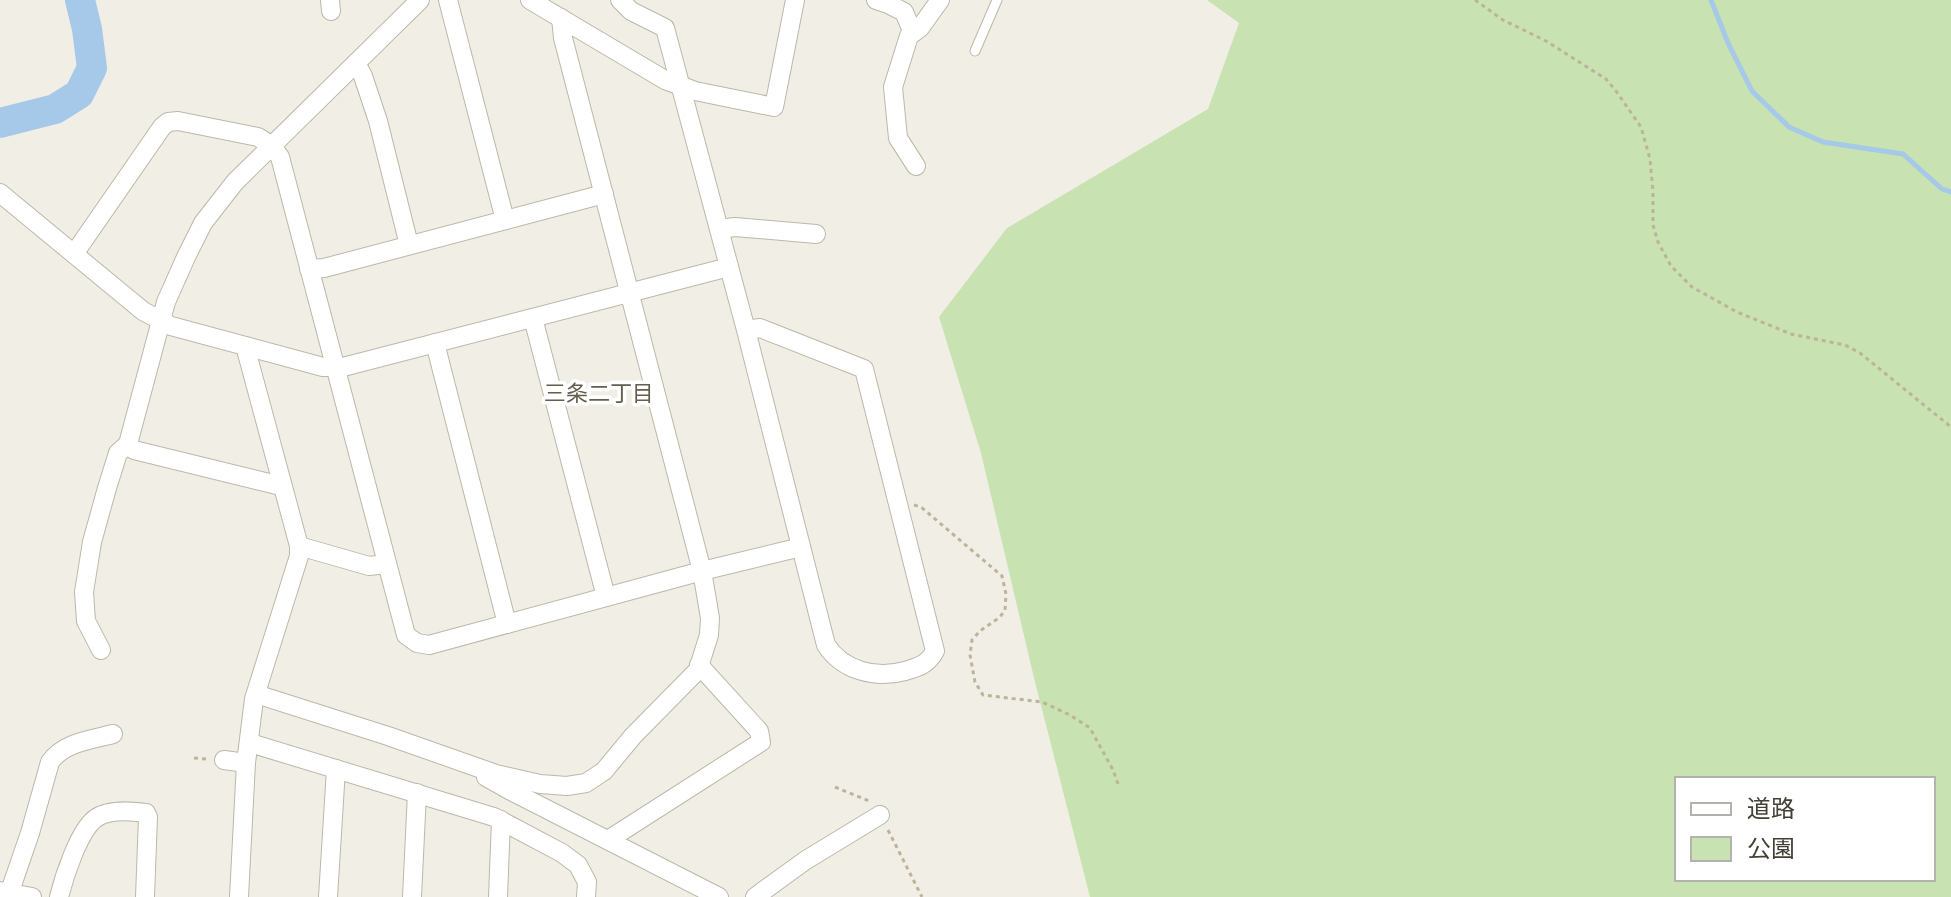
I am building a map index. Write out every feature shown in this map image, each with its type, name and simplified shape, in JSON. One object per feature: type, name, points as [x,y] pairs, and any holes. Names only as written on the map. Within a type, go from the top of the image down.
[{"type":"street","points":[[101,650],[86,621],[84,592],[92,542],[118,453],[128,444],[171,291],[203,223],[235,182],[420,0]]},
{"type":"street","points":[[448,0],[505,220]]},
{"type":"street","points":[[530,0],[665,80],[695,91],[774,107],[795,0]]},
{"type":"street","points":[[620,0],[631,11],[665,28],[826,645],[832,655],[870,674],[889,676],[919,667],[929,661],[935,651],[864,369],[760,328],[746,330]]},
{"type":"street","points":[[876,0],[904,12],[913,33]]},
{"type":"street","points":[[916,166],[898,138],[893,87],[909,36],[920,28],[940,0]]},
{"type":"street","points":[[256,694],[388,736],[466,765],[540,784],[567,786],[586,783],[604,771],[633,736],[698,670],[709,635],[710,618],[702,571],[563,38],[561,18]]},
{"type":"street","points":[[356,63],[378,121],[409,245]]},
{"type":"street","points":[[74,254],[168,122],[178,121],[258,137],[272,146],[280,157],[406,635],[417,643],[429,645],[801,547]]},
{"type":"street","points":[[0,193],[143,311],[161,321],[323,367],[335,368],[729,267]]},
{"type":"street","points":[[309,269],[324,268],[604,194]]},
{"type":"street","points":[[719,229],[735,227],[816,234]]},
{"type":"street","points":[[533,318],[606,597]]},
{"type":"street","points":[[435,343],[507,624]]},
{"type":"street","points":[[239,897],[251,718],[299,556],[299,546],[245,346]]},
{"type":"street","points":[[128,444],[134,450],[281,486]]},
{"type":"street","points":[[299,546],[369,566],[387,564]]},
{"type":"street","points":[[608,840],[761,742],[759,731],[699,665]]},
{"type":"street","points":[[32,897],[6,894],[30,833],[50,762],[68,746],[113,734]]},
{"type":"street","points":[[250,743],[501,820],[578,865],[587,882],[586,897]]},
{"type":"street","points":[[224,760],[246,763]]},
{"type":"street","points":[[466,765],[719,897]]},
{"type":"street","points":[[328,897],[336,769]]},
{"type":"street","points":[[412,897],[417,793]]},
{"type":"street","points":[[59,897],[79,840],[96,818],[136,811],[146,813],[148,817],[145,897]]},
{"type":"street","points":[[755,897],[806,860],[880,815]]},
{"type":"street","points":[[498,897],[501,820]]},
{"type":"lane","points":[[975,51],[997,0]]},
{"type":"path","points":[[1475,0],[1503,20],[1546,41],[1606,79],[1616,91],[1641,127],[1650,159],[1653,225],[1658,242],[1671,266],[1692,287],[1737,312],[1791,334],[1845,345],[1860,353],[1951,427]]},
{"type":"path","points":[[899,504],[921,507],[1002,576],[1006,594],[1005,610],[972,640],[970,655],[975,682],[983,695],[1042,702],[1090,728],[1118,784]]},
{"type":"path","points":[[835,787],[869,801],[880,815],[922,897]]},
{"type":"green space","points":[[1207,0],[1951,0],[1951,897],[1090,897],[981,453],[939,317],[1007,228],[1208,109],[1239,23]]},
{"type":"waterway","points":[[0,123],[55,109],[79,94],[92,68],[80,0]]},
{"type":"waterway","points":[[1711,0],[1752,91],[1789,127],[1823,142],[1903,154],[1942,189],[1951,192]]},
{"type":"district","name":"三条二丁目","points":[[599,393]]}]
